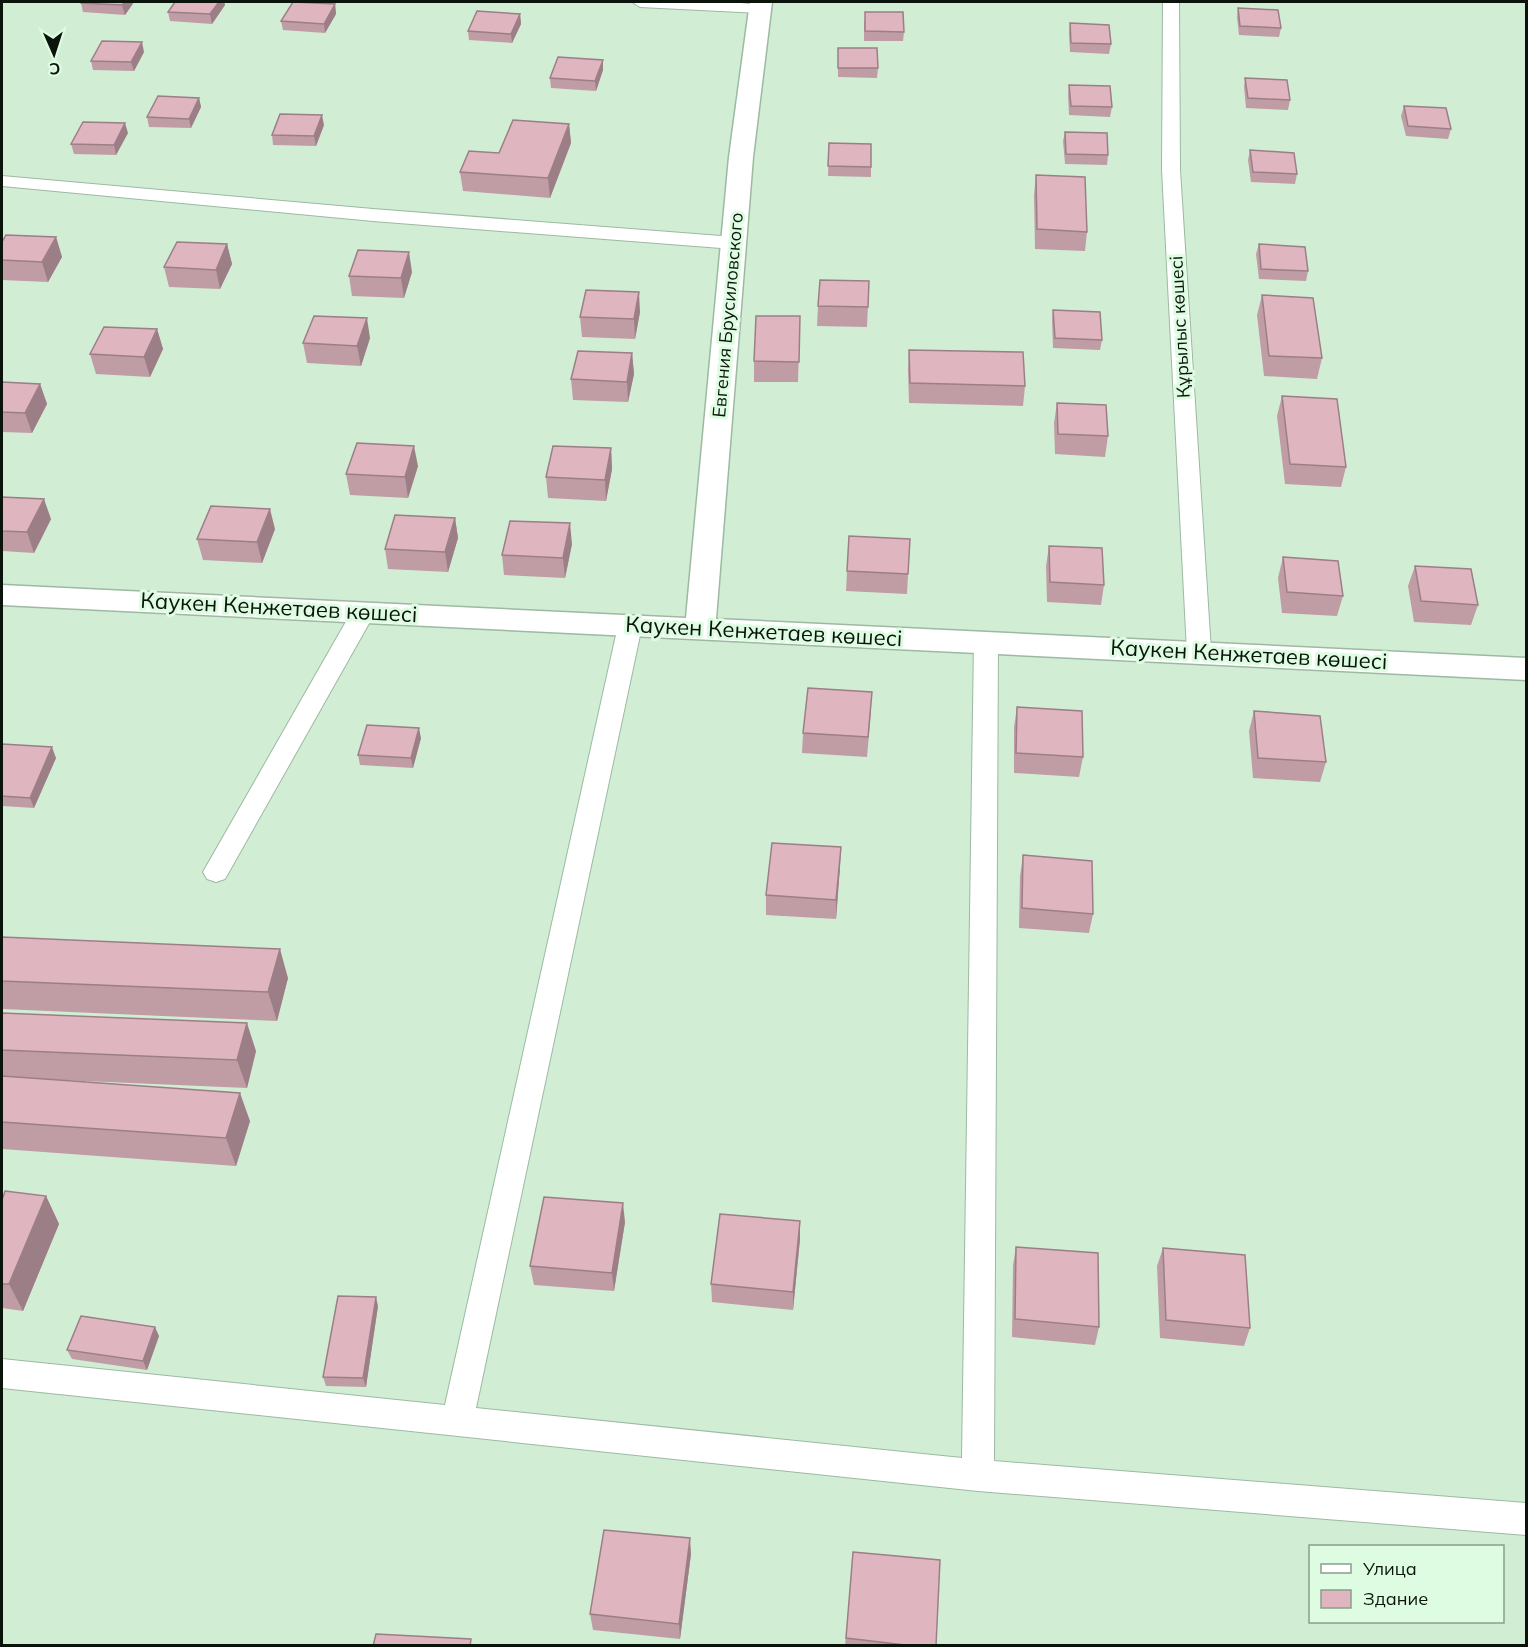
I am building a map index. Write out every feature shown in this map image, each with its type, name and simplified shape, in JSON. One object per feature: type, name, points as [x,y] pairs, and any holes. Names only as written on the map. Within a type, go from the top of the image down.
[{"type":"street","name":"Евгения Брусиловского","points":[[700,628],[741,157],[760,5]]},
{"type":"street","name":"Каукен Кенжетаев көшесі","points":[[2,595],[1199,651],[1527,669]]},
{"type":"lane","points":[[640,2],[760,5]]},
{"type":"lane","name":"Құрылыс көшесі","points":[[1171,2],[1172,170],[1199,651]]},
{"type":"lane","points":[[2,181],[372,215],[734,243]]},
{"type":"lane","points":[[216,872],[364,611]]},
{"type":"lane","points":[[457,1422],[630,626]]},
{"type":"lane","points":[[978,1475],[986,641]]},
{"type":"lane","points":[[2,1374],[978,1475],[1527,1519]]},
{"type":"building","points":[[81,2],[125,2],[122,5]]},
{"type":"building","points":[[175,2],[219,2],[210,14],[168,12]]},
{"type":"building","points":[[293,2],[335,4],[324,24],[281,21]]},
{"type":"building","points":[[1238,8],[1278,10],[1281,28],[1240,26]]},
{"type":"building","points":[[477,11],[520,14],[511,34],[468,31]]},
{"type":"building","points":[[865,12],[903,12],[904,32],[865,31]]},
{"type":"building","points":[[1070,23],[1109,25],[1111,44],[1071,43]]},
{"type":"building","points":[[102,41],[142,42],[131,62],[91,61]]},
{"type":"building","points":[[838,48],[877,48],[878,68],[838,68]]},
{"type":"building","points":[[558,57],[603,60],[595,81],[550,78]]},
{"type":"building","points":[[1245,78],[1287,80],[1290,100],[1248,98]]},
{"type":"building","points":[[1069,85],[1110,86],[1112,107],[1071,106]]},
{"type":"building","points":[[158,96],[199,98],[189,119],[147,117]]},
{"type":"building","points":[[1404,106],[1446,108],[1451,129],[1408,126]]},
{"type":"building","points":[[280,114],[322,115],[314,136],[272,135]]},
{"type":"building","points":[[513,120],[569,124],[548,178],[460,172],[469,151],[499,153]]},
{"type":"building","points":[[83,122],[125,123],[114,145],[71,144]]},
{"type":"building","points":[[1065,132],[1107,133],[1108,155],[1066,154]]},
{"type":"building","points":[[829,143],[871,144],[871,167],[828,166]]},
{"type":"building","points":[[1250,150],[1294,153],[1297,174],[1253,172]]},
{"type":"building","points":[[1036,175],[1085,177],[1087,232],[1037,229]]},
{"type":"building","points":[[6,235],[56,237],[42,262],[2,260],[2,242]]},
{"type":"building","points":[[177,242],[227,244],[216,270],[164,267]]},
{"type":"building","points":[[1259,244],[1305,247],[1308,271],[1261,269]]},
{"type":"building","points":[[358,250],[409,252],[401,278],[349,276]]},
{"type":"building","points":[[820,280],[869,281],[868,307],[818,306]]},
{"type":"building","points":[[586,290],[639,292],[634,319],[580,317]]},
{"type":"building","points":[[1262,295],[1313,298],[1322,358],[1269,356]]},
{"type":"building","points":[[1053,310],[1100,312],[1102,340],[1055,338]]},
{"type":"building","points":[[314,316],[367,318],[357,346],[303,343]]},
{"type":"building","points":[[756,316],[800,316],[799,362],[754,361]]},
{"type":"building","points":[[104,327],[157,329],[144,357],[90,354]]},
{"type":"building","points":[[909,350],[1023,352],[1025,386],[910,383]]},
{"type":"building","points":[[578,351],[632,353],[627,382],[571,379]]},
{"type":"building","points":[[2,382],[40,384],[25,413],[2,412]]},
{"type":"building","points":[[1282,396],[1337,399],[1346,467],[1290,464]]},
{"type":"building","points":[[1057,403],[1106,405],[1108,436],[1058,434]]},
{"type":"building","points":[[357,443],[414,446],[405,477],[346,474]]},
{"type":"building","points":[[553,446],[611,448],[605,480],[546,477]]},
{"type":"building","points":[[2,497],[44,499],[27,532],[2,531]]},
{"type":"building","points":[[211,506],[270,509],[257,542],[197,539]]},
{"type":"building","points":[[395,515],[455,518],[445,552],[385,549]]},
{"type":"building","points":[[510,521],[570,523],[563,558],[502,555]]},
{"type":"building","points":[[849,536],[910,539],[908,574],[847,571]]},
{"type":"building","points":[[1049,546],[1102,548],[1104,585],[1050,582]]},
{"type":"building","points":[[1283,557],[1338,561],[1343,596],[1287,592]]},
{"type":"building","points":[[1415,566],[1471,569],[1478,605],[1421,601]]},
{"type":"building","points":[[808,688],[872,692],[868,737],[803,733]]},
{"type":"building","points":[[1017,707],[1082,711],[1083,757],[1016,753]]},
{"type":"building","points":[[1254,711],[1320,716],[1326,762],[1258,758]]},
{"type":"building","points":[[367,725],[419,728],[411,758],[358,755]]},
{"type":"building","points":[[2,744],[52,747],[30,798],[2,796]]},
{"type":"building","points":[[772,843],[841,847],[836,900],[766,895]]},
{"type":"building","points":[[1023,855],[1092,861],[1093,914],[1022,908]]},
{"type":"building","points":[[2,937],[280,949],[268,992],[2,981]]},
{"type":"building","points":[[2,1013],[247,1023],[237,1060],[2,1050]]},
{"type":"building","points":[[2,1076],[240,1093],[226,1138],[2,1122]]},
{"type":"building","points":[[5,1191],[46,1196],[9,1284],[2,1284],[2,1200]]},
{"type":"building","points":[[544,1197],[623,1203],[612,1273],[530,1266]]},
{"type":"building","points":[[720,1214],[800,1221],[793,1292],[711,1284]]},
{"type":"building","points":[[1016,1247],[1098,1253],[1099,1327],[1015,1319]]},
{"type":"building","points":[[1163,1248],[1245,1255],[1250,1328],[1166,1320]]},
{"type":"building","points":[[338,1296],[376,1297],[363,1378],[323,1377]]},
{"type":"building","points":[[81,1316],[155,1327],[143,1361],[67,1350]]},
{"type":"building","points":[[604,1530],[690,1538],[679,1624],[590,1614]]},
{"type":"building","points":[[853,1552],[940,1560],[936,1646],[914,1646],[846,1638]]},
{"type":"building","points":[[376,1634],[471,1639],[470,1646],[373,1646]]}]
